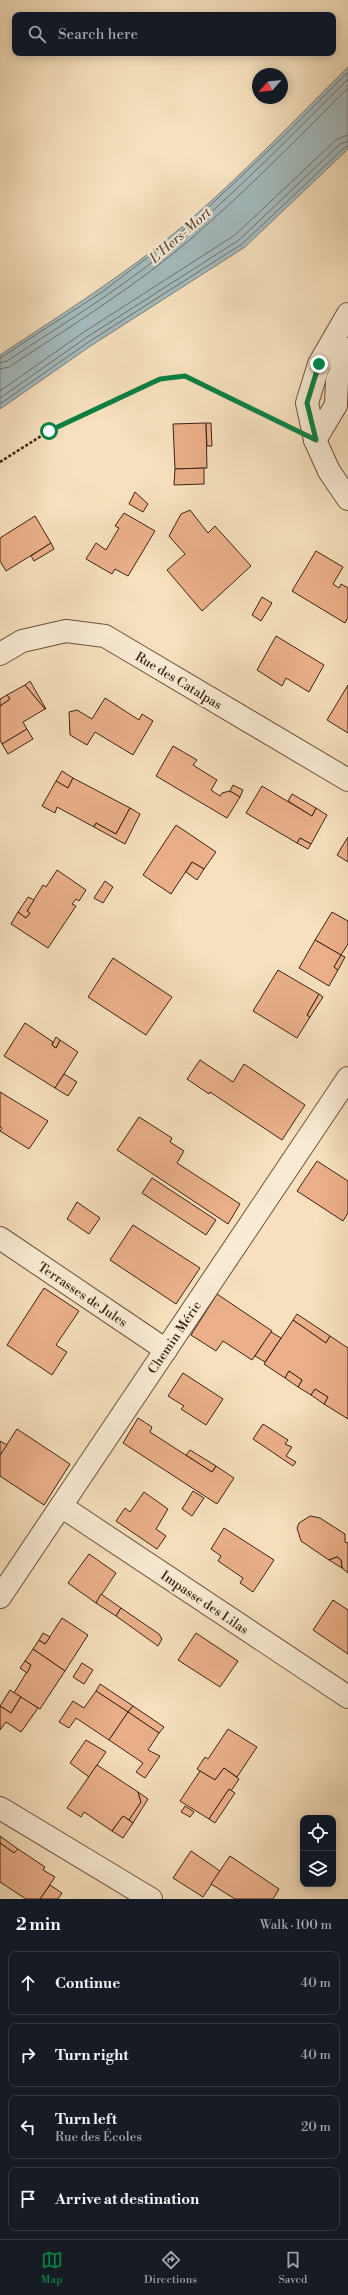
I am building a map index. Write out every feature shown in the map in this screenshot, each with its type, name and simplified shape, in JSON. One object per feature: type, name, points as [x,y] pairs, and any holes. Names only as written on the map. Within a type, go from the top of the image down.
[{"type":"street","points":[[348,314],[319,364],[307,403],[316,440],[329,471],[348,499]]},
{"type":"street","points":[[316,440],[336,405],[337,381],[348,349]]},
{"type":"street","name":"Rue des Catalpas","points":[[0,654],[22,641],[66,631],[105,636],[348,780]]},
{"type":"street","name":"Chemin Méric","points":[[0,1597],[348,1078]]},
{"type":"street","name":"Terrasses de Jules","points":[[0,1238],[166,1350]]},
{"type":"street","name":"Impasse des Lilas","points":[[61,1506],[348,1697]]},
{"type":"street","points":[[0,1808],[151,1899]]},
{"type":"path","points":[[0,462],[49,431],[160,379],[185,376],[316,440]]},
{"type":"water","name":"L'Hers-Mort","points":[[348,67],[348,149],[245,247],[92,345],[0,409],[0,355],[139,261],[183,226],[246,168]]},
{"type":"building","points":[[206,423],[207,468],[175,469],[173,424]]},
{"type":"building","points":[[206,423],[211,423],[212,446],[207,446]]},
{"type":"building","points":[[204,468],[204,484],[174,485],[175,469]]},
{"type":"building","points":[[135,492],[148,504],[143,512],[129,504]]},
{"type":"building","points":[[190,510],[208,533],[215,526],[251,566],[202,611],[167,570],[185,554],[169,536],[181,514]]},
{"type":"building","points":[[124,513],[155,531],[128,576],[115,569],[112,574],[86,559],[96,543],[106,550],[119,528],[115,526]]},
{"type":"building","points":[[35,516],[51,543],[6,571],[0,561],[0,538]]},
{"type":"building","points":[[51,543],[54,549],[34,561],[31,556]]},
{"type":"building","points":[[316,551],[343,567],[333,584],[339,588],[341,584],[348,588],[348,617],[345,623],[292,591]]},
{"type":"building","points":[[262,597],[272,603],[261,621],[252,615]]},
{"type":"building","points":[[276,636],[324,665],[309,692],[286,678],[282,686],[257,670]]},
{"type":"building","points":[[30,681],[46,709],[25,685]]},
{"type":"building","points":[[25,685],[45,709],[23,722],[27,729],[2,744],[0,740],[0,706],[10,699],[7,695]]},
{"type":"building","points":[[348,685],[348,733],[327,720]]},
{"type":"building","points":[[7,695],[10,699],[0,706],[0,699]]},
{"type":"building","points":[[105,698],[139,720],[142,714],[153,721],[133,755],[95,732],[87,745],[70,735],[69,712],[77,710],[92,719]]},
{"type":"building","points":[[27,729],[33,739],[8,754],[2,744]]},
{"type":"building","points":[[173,746],[197,760],[193,765],[217,780],[211,790],[220,796],[222,793],[230,791],[240,797],[227,818],[156,776]]},
{"type":"building","points":[[62,771],[73,778],[68,788],[56,781]]},
{"type":"building","points":[[73,778],[130,808],[116,834],[96,823],[94,827],[57,807],[55,813],[42,806],[56,781],[68,788]]},
{"type":"building","points":[[233,785],[243,790],[240,797],[230,791]]},
{"type":"building","points":[[262,786],[312,816],[316,808],[327,815],[311,844],[300,838],[297,843],[246,813]]},
{"type":"building","points":[[292,794],[316,808],[312,816],[288,801]]},
{"type":"building","points":[[130,808],[140,814],[125,844],[94,827],[96,823],[116,834]]},
{"type":"building","points":[[176,825],[216,852],[204,869],[192,862],[171,894],[143,875]]},
{"type":"building","points":[[348,837],[348,862],[337,855]]},
{"type":"building","points":[[300,838],[311,844],[308,849],[297,843]]},
{"type":"building","points":[[192,862],[204,869],[197,880],[186,872]]},
{"type":"building","points":[[57,870],[86,890],[79,901],[76,899],[72,904],[76,906],[48,948],[11,924],[18,912],[26,918],[30,913],[27,911],[43,885],[46,887]]},
{"type":"building","points":[[105,881],[113,887],[103,903],[94,898]]},
{"type":"building","points":[[28,897],[34,900],[27,911],[30,913],[26,918],[18,912]]},
{"type":"building","points":[[332,912],[348,921],[348,944],[341,955],[315,940]]},
{"type":"building","points":[[315,940],[341,955],[334,967],[338,970],[329,986],[299,968]]},
{"type":"building","points":[[341,955],[345,957],[338,970],[334,967]]},
{"type":"building","points":[[113,958],[172,997],[146,1035],[88,997]]},
{"type":"building","points":[[278,970],[319,994],[307,1015],[310,1017],[297,1038],[253,1011]]},
{"type":"building","points":[[319,994],[323,997],[310,1017],[307,1015]]},
{"type":"building","points":[[25,1023],[53,1042],[52,1045],[56,1048],[60,1040],[78,1052],[55,1088],[4,1056]]},
{"type":"building","points":[[56,1037],[60,1040],[56,1048],[52,1045]]},
{"type":"building","points":[[200,1060],[233,1082],[244,1064],[305,1105],[282,1140],[210,1092],[209,1094],[187,1079]]},
{"type":"building","points":[[64,1074],[77,1082],[68,1096],[55,1088]]},
{"type":"building","points":[[0,1092],[48,1121],[29,1149],[0,1131],[2,1128],[0,1127]]},
{"type":"building","points":[[139,1117],[172,1138],[170,1142],[184,1151],[177,1163],[240,1204],[228,1224],[117,1150]]},
{"type":"building","points":[[317,1161],[348,1181],[348,1213],[343,1221],[297,1191]]},
{"type":"building","points":[[152,1178],[216,1220],[206,1235],[142,1193]]},
{"type":"building","points":[[77,1202],[100,1218],[89,1234],[67,1219]]},
{"type":"building","points":[[133,1225],[200,1268],[176,1304],[110,1260]]},
{"type":"building","points":[[44,1288],[79,1311],[56,1345],[67,1352],[52,1375],[7,1345]]},
{"type":"building","points":[[217,1294],[272,1331],[252,1360],[223,1341],[216,1351],[191,1335]]},
{"type":"building","points":[[297,1314],[330,1336],[326,1343],[293,1320]]},
{"type":"building","points":[[293,1320],[326,1343],[330,1336],[348,1348],[348,1419],[324,1404],[328,1397],[315,1389],[311,1395],[298,1387],[302,1380],[289,1371],[285,1378],[264,1364]]},
{"type":"building","points":[[271,1332],[281,1338],[265,1362],[255,1356]]},
{"type":"building","points":[[289,1371],[302,1380],[298,1387],[285,1378]]},
{"type":"building","points":[[183,1373],[223,1399],[206,1425],[181,1409],[184,1406],[168,1396]]},
{"type":"building","points":[[315,1389],[328,1397],[324,1404],[311,1395]]},
{"type":"building","points":[[138,1418],[152,1427],[150,1432],[212,1472],[216,1466],[234,1478],[217,1504],[123,1443]]},
{"type":"building","points":[[263,1424],[288,1440],[285,1444],[292,1447],[286,1456],[296,1462],[293,1466],[253,1439]]},
{"type":"building","points":[[17,1429],[70,1464],[44,1505],[0,1476],[0,1455]]},
{"type":"building","points":[[0,1441],[7,1445],[0,1455]]},
{"type":"building","points":[[190,1450],[216,1466],[212,1472],[186,1455]]},
{"type":"building","points":[[193,1491],[204,1498],[192,1516],[182,1509]]},
{"type":"building","points":[[144,1492],[168,1509],[156,1529],[166,1536],[157,1549],[116,1521],[125,1508],[130,1512]]},
{"type":"building","points":[[310,1516],[320,1518],[345,1534],[345,1542],[348,1543],[348,1573],[342,1568],[341,1560],[337,1557],[329,1560],[301,1541],[297,1528],[299,1523]]},
{"type":"building","points":[[224,1528],[274,1560],[253,1592],[240,1583],[243,1578],[218,1561],[221,1556],[211,1549]]},
{"type":"building","points":[[89,1554],[116,1573],[96,1603],[68,1583]]},
{"type":"building","points":[[337,1557],[341,1560],[342,1568],[329,1560]]},
{"type":"building","points":[[101,1594],[121,1608],[116,1616],[96,1603]]},
{"type":"building","points":[[333,1600],[348,1610],[348,1654],[313,1630]]},
{"type":"building","points":[[121,1608],[159,1634],[162,1639],[158,1646],[116,1616]]},
{"type":"building","points":[[62,1618],[88,1635],[65,1671],[33,1649],[39,1640],[45,1644]]},
{"type":"building","points":[[43,1633],[50,1637],[45,1644],[39,1640]]},
{"type":"building","points":[[196,1633],[238,1661],[220,1687],[178,1660]]},
{"type":"building","points":[[33,1649],[65,1671],[40,1709],[14,1693],[31,1665],[25,1661]]},
{"type":"building","points":[[25,1661],[31,1665],[27,1673],[20,1668]]},
{"type":"building","points":[[82,1663],[93,1670],[84,1684],[73,1677]]},
{"type":"building","points":[[100,1684],[133,1706],[128,1712],[96,1691]]},
{"type":"building","points":[[10,1690],[21,1697],[11,1713],[0,1706]]},
{"type":"building","points":[[96,1691],[128,1712],[109,1740],[76,1718],[69,1728],[59,1722],[73,1701],[84,1708]]},
{"type":"building","points":[[21,1697],[38,1708],[21,1732],[6,1722],[0,1730],[0,1706],[11,1713]]},
{"type":"building","points":[[133,1706],[164,1727],[159,1733],[128,1712]]},
{"type":"building","points":[[128,1712],[159,1733],[148,1750],[160,1756],[145,1778],[136,1772],[143,1763],[109,1740]]},
{"type":"building","points":[[228,1729],[257,1747],[237,1777],[224,1768],[215,1780],[197,1769],[205,1757],[208,1759]]},
{"type":"building","points":[[86,1740],[106,1752],[89,1777],[70,1763]]},
{"type":"building","points":[[97,1765],[138,1792],[141,1802],[129,1820],[123,1816],[112,1831],[84,1812],[81,1817],[67,1808]]},
{"type":"building","points":[[224,1768],[239,1779],[231,1791],[229,1789],[209,1819],[180,1801],[200,1771],[215,1780]]},
{"type":"building","points":[[229,1789],[235,1793],[215,1823],[209,1819]]},
{"type":"building","points":[[138,1792],[148,1799],[133,1823],[129,1820],[141,1802]]},
{"type":"building","points":[[185,1806],[194,1812],[190,1817],[181,1812]]},
{"type":"building","points":[[123,1816],[133,1823],[123,1838],[112,1831]]},
{"type":"building","points":[[0,1836],[18,1849],[14,1853],[0,1843]]},
{"type":"building","points":[[0,1843],[14,1853],[18,1849],[45,1867],[43,1870],[55,1877],[40,1899],[26,1899],[0,1882]]},
{"type":"building","points":[[191,1851],[220,1871],[203,1897],[173,1878]]},
{"type":"building","points":[[230,1856],[279,1889],[273,1899],[235,1899],[211,1884]]},
{"type":"building","points":[[50,1885],[62,1893],[58,1899],[40,1899]]},
{"type":"route","points":[[49,431],[160,379],[185,376],[316,440],[307,403],[319,364]]}]
